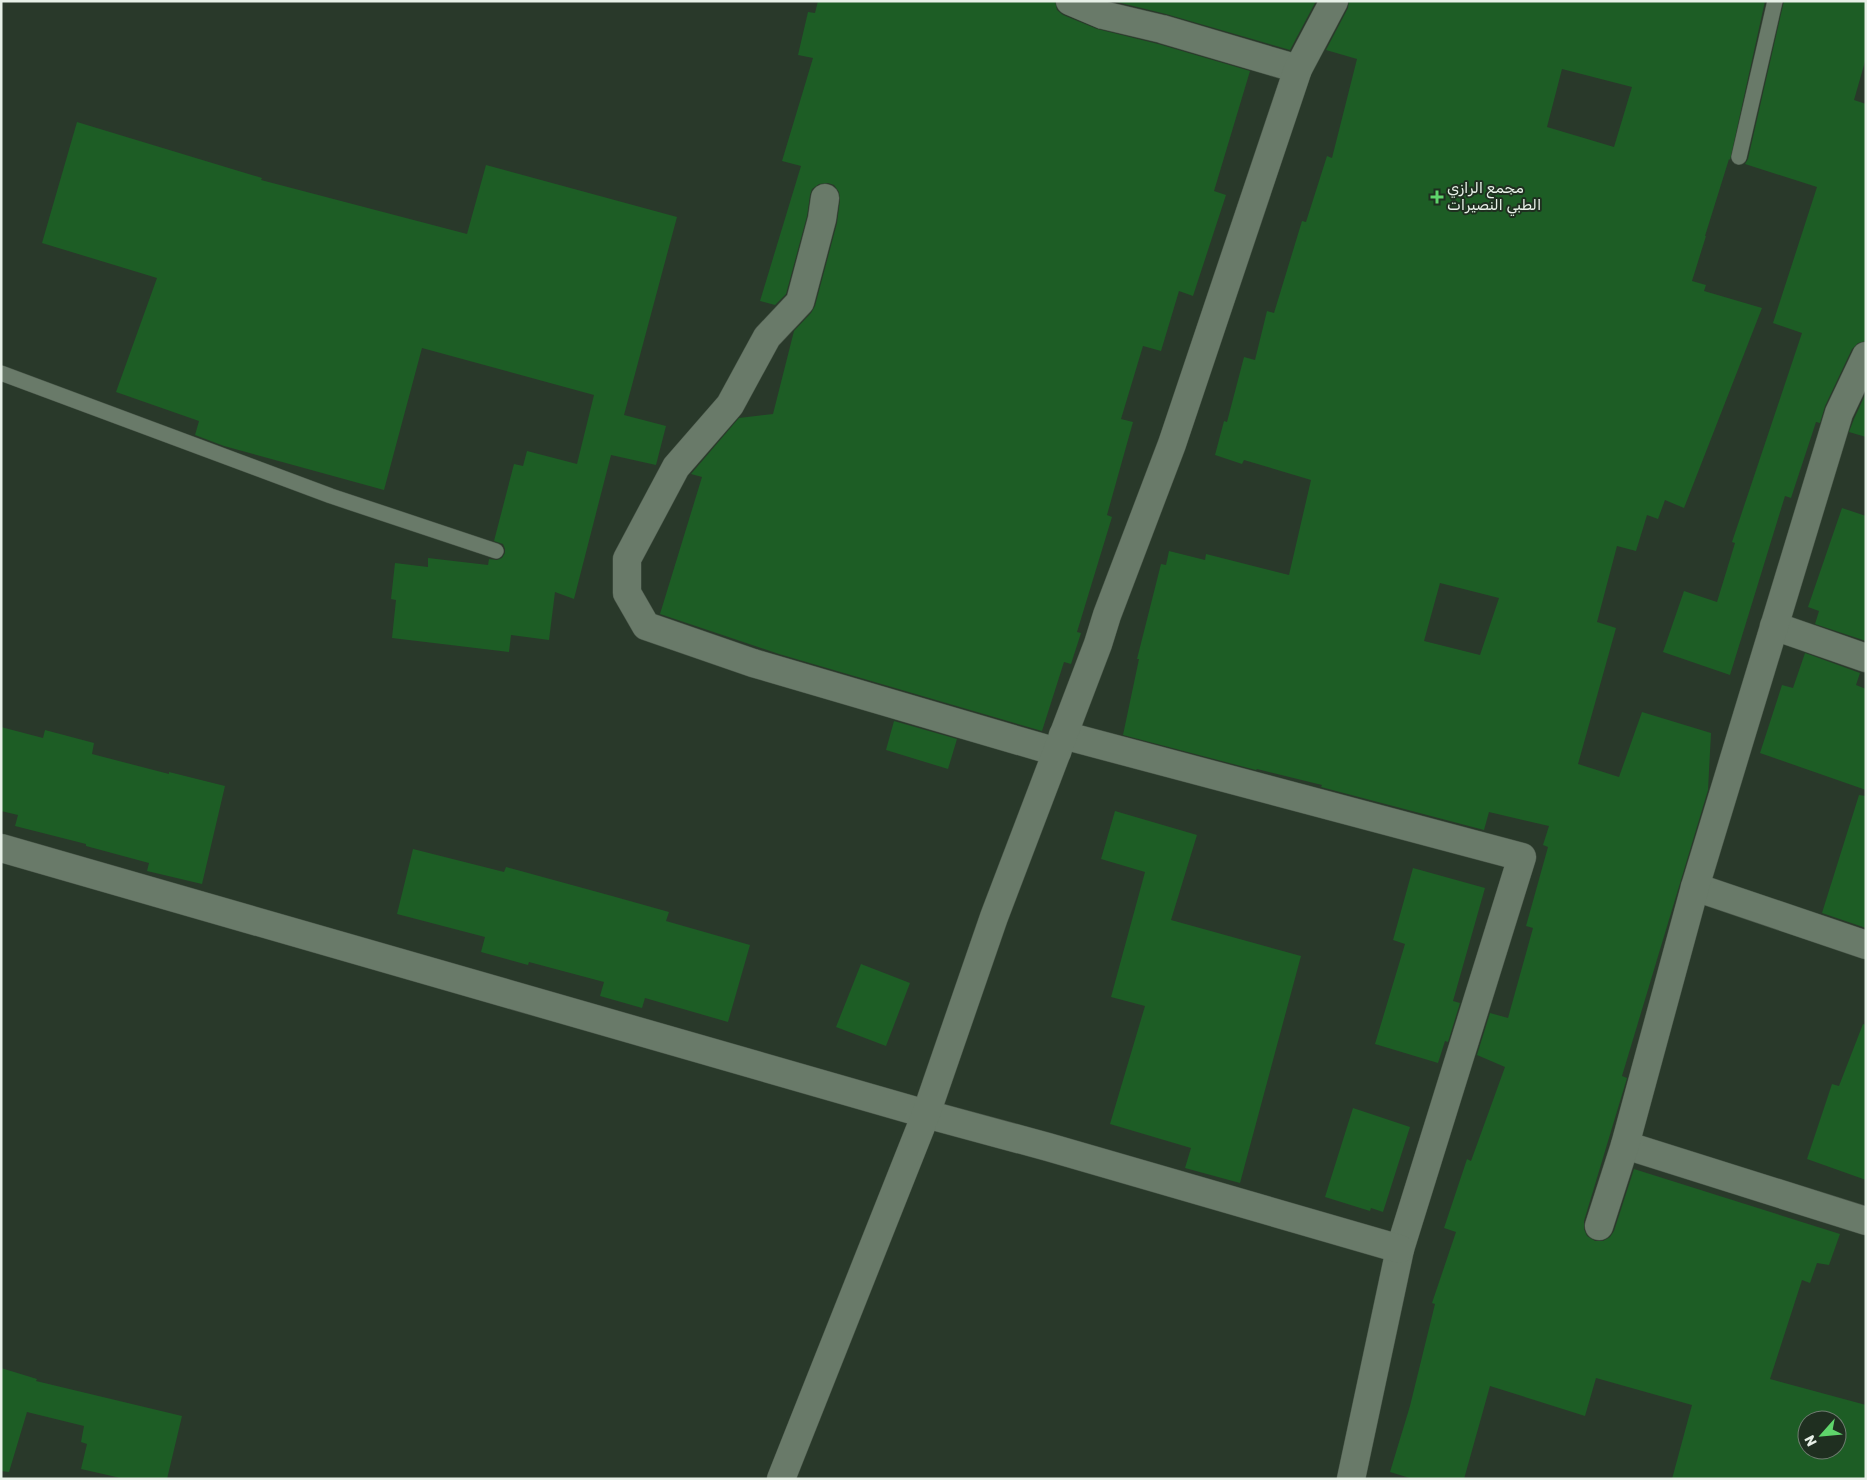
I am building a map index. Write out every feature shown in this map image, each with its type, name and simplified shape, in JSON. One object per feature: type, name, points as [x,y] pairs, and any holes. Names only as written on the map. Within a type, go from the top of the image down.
[{"type":"street","points":[[1070,1],[1103,15],[1298,69]]},
{"type":"street","points":[[781,1479],[926,1114],[994,917],[1172,444],[1298,69],[1334,1]]},
{"type":"street","points":[[825,198],[822,219],[800,302],[767,337],[730,405],[676,467],[627,559],[627,593],[646,626],[753,664],[1060,744],[1522,857],[1400,1250],[1350,1479]]},
{"type":"street","points":[[1599,1226],[1625,1144],[1695,887],[1839,414],[1866,356]]},
{"type":"street","points":[[1774,626],[1866,658]]},
{"type":"street","points":[[1,848],[926,1114],[1048,1146],[1400,1250]]},
{"type":"street","points":[[1695,887],[1866,945]]},
{"type":"street","points":[[1625,1144],[1866,1221]]},
{"type":"lane","points":[[1739,157],[1776,1]]},
{"type":"lane","points":[[1,374],[331,496],[496,551]]},
{"type":"building","points":[[818,1],[1055,1],[1057,10],[1063,15],[1097,29],[1158,44],[1250,71],[1214,191],[1226,195],[1193,296],[1179,291],[1161,351],[1143,346],[1121,419],[1133,422],[1107,515],[1112,517],[1077,632],[1081,633],[1071,664],[1064,662],[1042,731],[779,654],[660,614],[702,477],[691,474],[739,418],[773,414],[794,331],[815,306],[837,223],[840,200],[839,192],[834,185],[828,183],[819,184],[812,189],[810,195],[807,216],[786,294],[775,305],[760,301],[801,166],[782,161],[813,58],[798,55],[808,12],[815,13]]},
{"type":"building","points":[[1113,1],[1316,1],[1290,50],[1166,14]]},
{"type":"building","points":[[1349,1],[1765,1],[1730,160],[1692,281],[1706,285],[1704,291],[1762,308],[1684,508],[1665,500],[1658,519],[1647,515],[1636,551],[1617,546],[1597,622],[1616,628],[1578,764],[1619,777],[1642,712],[1711,733],[1708,790],[1622,1076],[1627,1078],[1584,1221],[1584,1229],[1587,1236],[1595,1241],[1603,1241],[1610,1237],[1614,1231],[1634,1169],[1840,1234],[1829,1265],[1817,1263],[1810,1283],[1802,1280],[1770,1379],[1866,1405],[1866,1479],[1672,1479],[1692,1405],[1596,1378],[1585,1416],[1490,1386],[1464,1479],[1413,1479],[1390,1472],[1410,1406],[1435,1304],[1432,1303],[1456,1232],[1444,1228],[1467,1159],[1471,1161],[1505,1067],[1477,1055],[1490,1013],[1508,1018],[1533,928],[1526,926],[1548,847],[1543,845],[1549,826],[1489,812],[1484,830],[1321,787],[1322,785],[1256,770],[1123,735],[1139,659],[1137,659],[1161,564],[1166,565],[1169,551],[1205,560],[1206,554],[1289,575],[1311,480],[1244,460],[1242,464],[1215,455],[1224,421],[1227,422],[1244,357],[1255,360],[1267,311],[1274,313],[1302,221],[1306,222],[1327,156],[1332,158],[1357,59],[1326,50],[1348,8]],"holes":[[[1562,69],[1632,87],[1614,147],[1547,127]],[[1440,583],[1499,598],[1480,655],[1424,641]]]},
{"type":"building","points":[[1784,1],[1866,1],[1866,58],[1854,100],[1866,104],[1866,341],[1858,343],[1852,349],[1825,406],[1820,423],[1816,422],[1791,498],[1785,496],[1730,675],[1663,652],[1684,591],[1717,602],[1735,543],[1732,542],[1802,333],[1773,323],[1817,187],[1745,164],[1748,159]]},
{"type":"building","points":[[77,122],[262,178],[261,180],[467,234],[486,165],[677,217],[624,415],[666,426],[656,465],[611,455],[574,599],[555,592],[549,640],[511,635],[509,652],[392,638],[396,600],[391,599],[395,563],[428,567],[428,558],[488,565],[489,559],[497,560],[502,558],[505,553],[503,544],[494,541],[514,464],[523,466],[527,451],[577,464],[594,395],[422,348],[384,490],[224,446],[195,435],[199,421],[116,392],[157,278],[42,243]]},
{"type":"building","points":[[1866,393],[1866,437],[1849,432]]},
{"type":"building","points":[[1842,508],[1866,516],[1866,641],[1815,624],[1819,611],[1808,607]]},
{"type":"building","points":[[1805,653],[1860,673],[1856,685],[1866,689],[1866,790],[1760,753],[1782,685],[1793,688]]},
{"type":"building","points":[[894,721],[957,739],[948,769],[886,750]]},
{"type":"building","points":[[1,727],[43,738],[45,730],[94,743],[92,754],[225,786],[202,884],[147,871],[149,863],[86,846],[86,844],[15,826],[18,815],[1,811]]},
{"type":"building","points":[[1859,795],[1866,796],[1866,928],[1822,913]]},
{"type":"building","points":[[1115,811],[1197,835],[1171,920],[1301,956],[1240,1183],[1185,1168],[1191,1148],[1110,1124],[1145,1006],[1111,997],[1145,872],[1101,859]]},
{"type":"building","points":[[413,849],[504,872],[506,867],[669,912],[666,921],[750,945],[728,1022],[645,998],[642,1008],[600,996],[604,982],[529,962],[528,965],[481,952],[485,937],[397,914]]},
{"type":"building","points":[[1413,868],[1485,888],[1453,1001],[1460,1003],[1448,1042],[1445,1041],[1438,1063],[1375,1044],[1405,944],[1393,940]]},
{"type":"building","points":[[861,964],[910,983],[886,1046],[836,1027]]},
{"type":"building","points":[[1863,1024],[1866,1025],[1866,1180],[1807,1159],[1832,1084],[1839,1086]]},
{"type":"building","points":[[1353,1108],[1410,1127],[1383,1212],[1371,1208],[1370,1211],[1325,1197]]},
{"type":"building","points":[[1,1368],[37,1379],[36,1381],[182,1416],[167,1479],[125,1479],[81,1469],[87,1444],[81,1442],[84,1426],[27,1412],[9,1472],[1,1471]]},
{"type":"place","name":"مجمع الرازي الطبي النصيرات","points":[[1437,197]]}]
